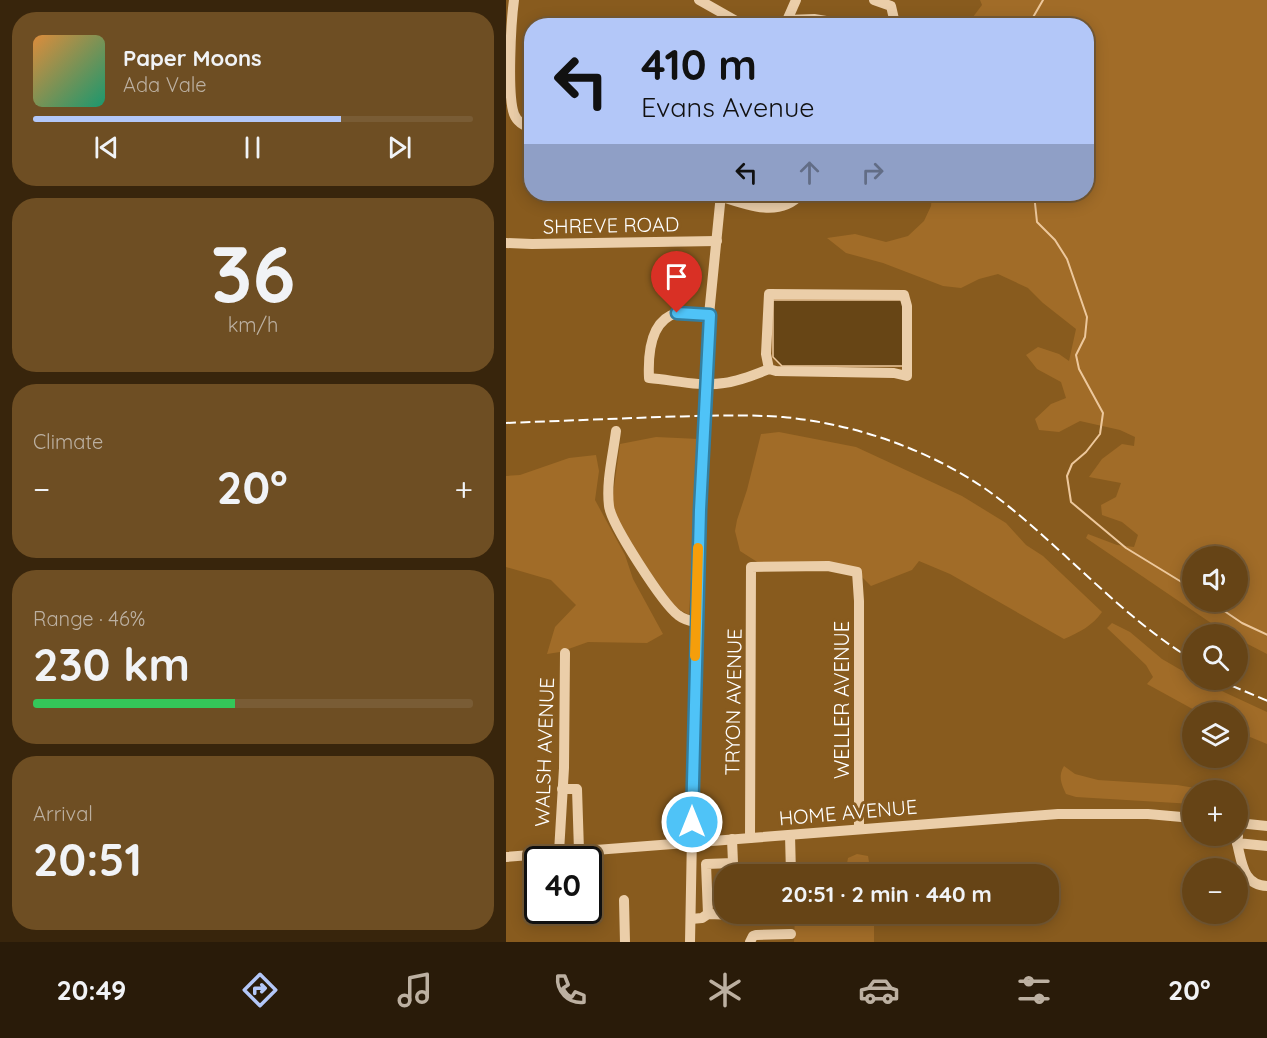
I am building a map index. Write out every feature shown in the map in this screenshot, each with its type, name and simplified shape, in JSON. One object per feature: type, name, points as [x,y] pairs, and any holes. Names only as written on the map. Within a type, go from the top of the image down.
[{"type":"street","points":[[514,0],[511,93],[514,115],[524,126]]},
{"type":"street","points":[[699,0],[728,18]]},
{"type":"street","points":[[788,18],[796,0]]},
{"type":"street","points":[[874,0],[891,6],[894,18]]},
{"type":"street","points":[[690,942],[696,622],[702,453],[710,315],[720,201]]},
{"type":"street","points":[[737,201],[765,208],[782,206],[794,201]]},
{"type":"street","name":"SHREVE ROAD","points":[[506,243],[717,241]]},
{"type":"street","points":[[710,315],[677,313],[663,321],[654,335],[648,354],[649,378],[684,383],[723,384],[748,378],[769,369],[894,373],[907,376],[907,306],[904,295],[769,294],[766,354],[769,369]]},
{"type":"street","points":[[616,432],[608,495],[612,520],[667,603],[679,616],[696,622]]},
{"type":"street","name":"WELLER AVENUE","points":[[751,567],[828,566],[857,572],[859,601],[858,828]]},
{"type":"street","name":"TRYON AVENUE","points":[[750,838],[751,567]]},
{"type":"street","name":"WALSH AVENUE","points":[[559,846],[565,653]]},
{"type":"street","points":[[562,789],[577,789],[579,846]]},
{"type":"street","name":"HOME AVENUE","points":[[602,849],[1071,813],[1182,817]]},
{"type":"street","points":[[1248,824],[1268,826]]},
{"type":"street","points":[[790,835],[791,864]]},
{"type":"street","points":[[708,914],[706,864],[733,863],[732,839]]},
{"type":"street","points":[[1248,841],[1268,846]]},
{"type":"street","points":[[1240,846],[1249,881],[1256,886],[1268,886]]},
{"type":"street","name":"HOME AVENUE","points":[[506,857],[524,855]]},
{"type":"street","points":[[624,900],[625,942]]},
{"type":"street","points":[[691,919],[714,914]]},
{"type":"street","points":[[750,942],[756,935],[791,938]]},
{"type":"shaded area","points":[[980,0],[1267,0],[1267,654],[1248,644],[1248,624],[1213,624],[1195,612],[1248,612],[1248,546],[1182,546],[1182,603],[1086,538],[1088,534],[1117,545],[1134,547],[1138,535],[1122,522],[1102,515],[1101,505],[1116,497],[1121,483],[1089,477],[1102,459],[1122,444],[1134,446],[1135,437],[1120,430],[1080,421],[1059,432],[1039,430],[1035,419],[1051,404],[1066,398],[1061,382],[1037,369],[1026,355],[1038,347],[1059,354],[1069,361],[1076,329],[1028,288],[998,274],[979,279],[961,288],[943,286],[883,263],[846,253],[827,238],[855,234],[886,242],[908,236],[924,221],[931,201],[1094,201],[1094,18],[972,18],[982,5]]},
{"type":"shaded area","points":[[773,300],[904,300],[904,366],[782,366],[773,357]]},
{"type":"shaded area","points":[[779,432],[856,447],[962,496],[1006,523],[1026,545],[1043,556],[1102,612],[1085,628],[1064,639],[950,574],[919,561],[912,570],[871,586],[857,572],[762,565],[740,551],[735,531],[761,434]]},
{"type":"shaded area","points":[[656,437],[699,439],[689,615],[675,607],[620,530],[611,509],[620,444]]},
{"type":"shaded area","points":[[596,455],[599,471],[595,500],[625,555],[633,579],[663,634],[647,643],[588,642],[547,654],[555,627],[576,605],[551,580],[506,567],[506,476],[520,475],[569,458]]},
{"type":"shaded area","points":[[1112,623],[1130,632],[1162,659],[1182,671],[1182,690],[1220,690],[1245,702],[1182,703],[1147,684],[1153,677],[1146,665],[1107,628]]},
{"type":"shaded area","points":[[1248,703],[1267,712],[1267,744],[1248,736]]},
{"type":"shaded area","points":[[1064,766],[1075,774],[1098,780],[1182,786],[1182,803],[1076,797],[1066,794],[1061,780]]},
{"type":"shaded area","points":[[857,854],[868,856],[869,864],[847,864],[848,858]]},
{"type":"shaded area","points":[[795,924],[874,924],[874,942],[794,942]]},
{"type":"waterway","points":[[1033,18],[1043,0]]},
{"type":"waterway","points":[[1035,201],[1037,222],[1055,240],[1067,259],[1087,317],[1085,337],[1076,355],[1079,369],[1103,413],[1100,434],[1086,452],[1072,464],[1067,476],[1071,502],[1126,548],[1182,582]]},
{"type":"waterway","points":[[1226,612],[1242,623],[1268,635]]},
{"type":"railway","points":[[506,423],[691,416],[768,416],[839,426],[894,442],[946,465],[994,495],[1044,536],[1140,623],[1182,653]]},
{"type":"railway","points":[[1242,690],[1268,701]]},
{"type":"slow traffic","points":[[695,656],[698,548]]},
{"type":"route","points":[[677,313],[710,315],[696,622],[692,822]]}]
